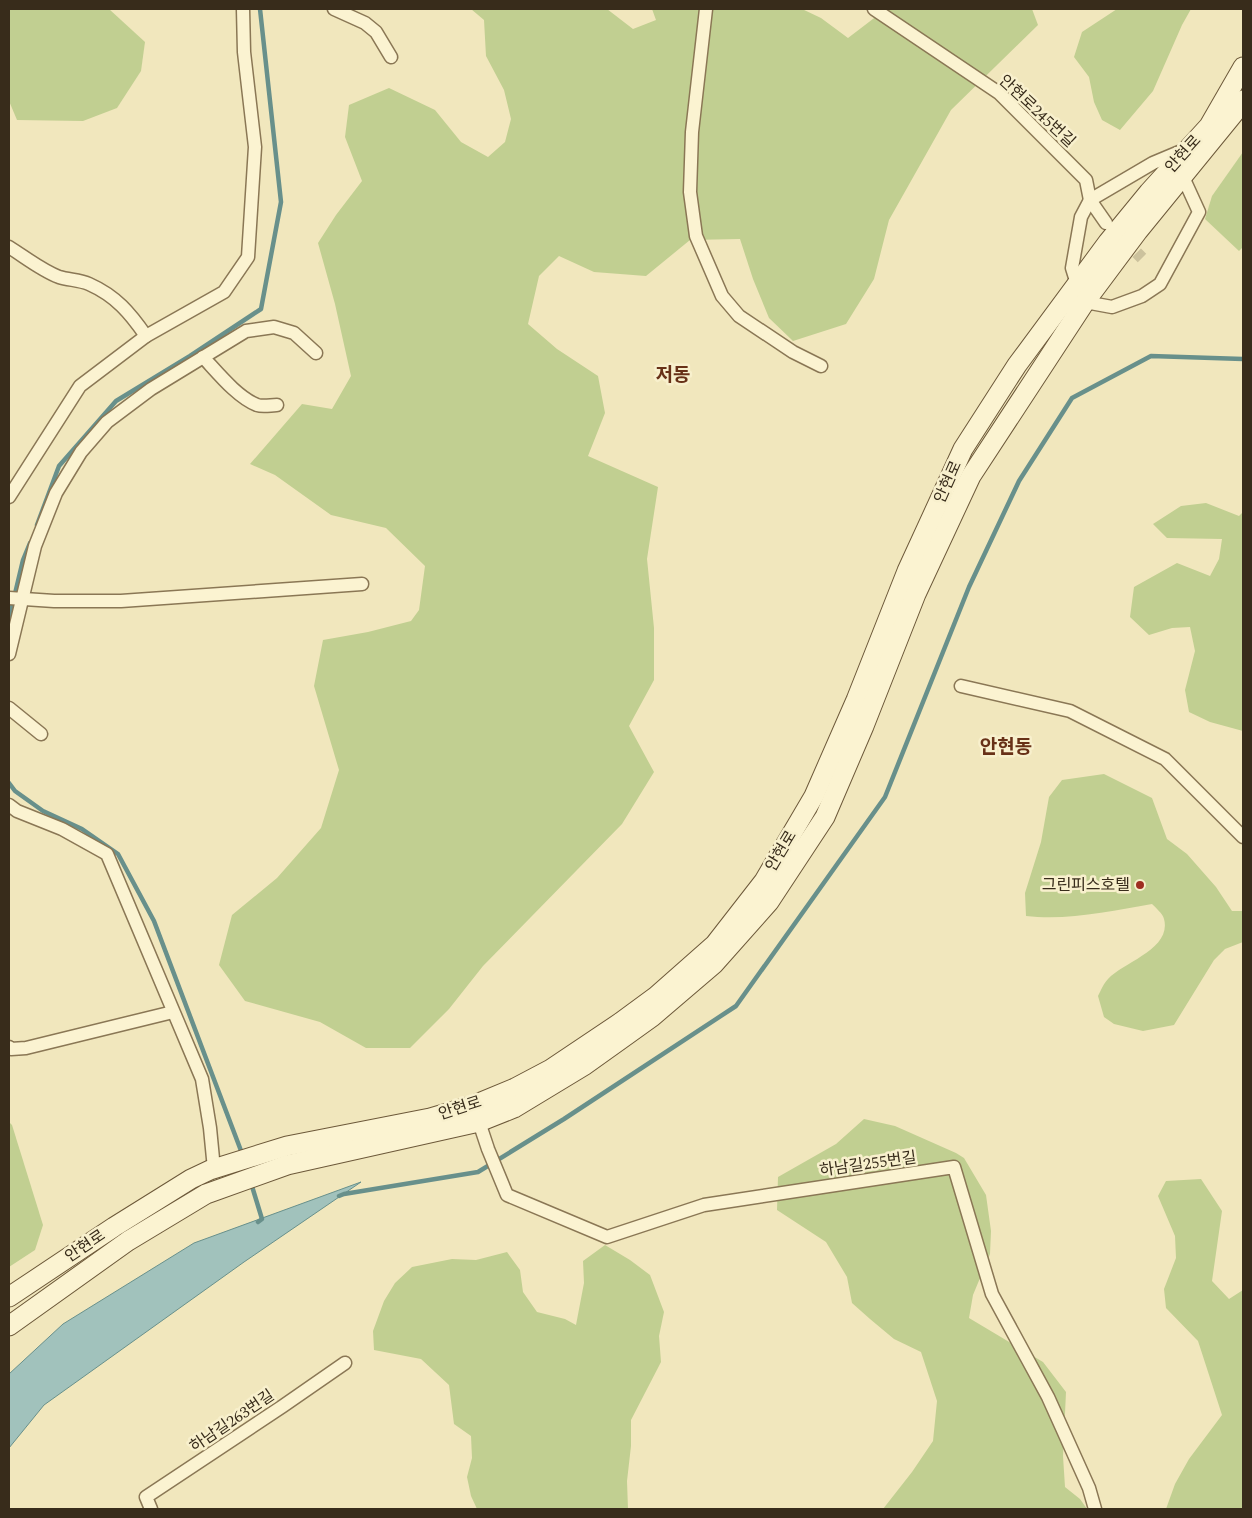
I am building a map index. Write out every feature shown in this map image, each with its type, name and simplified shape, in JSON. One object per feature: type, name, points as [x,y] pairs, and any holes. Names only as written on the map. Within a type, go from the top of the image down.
[{"type":"street","points":[[9,497],[80,386],[146,336],[224,292],[248,257],[255,147],[244,52],[243,9]]},
{"type":"street","points":[[334,9],[365,23],[376,32],[391,57]]},
{"type":"street","points":[[706,9],[692,132],[690,192],[696,236],[722,296],[739,316],[793,352],[821,366]]},
{"type":"street","name":"안현로245번길","points":[[874,9],[999,93],[1086,180],[1090,200],[1106,223]]},
{"type":"street","name":"안현로","points":[[9,1326],[128,1241],[206,1194],[287,1165],[477,1114],[515,1088],[551,1068],[614,1027],[655,996],[715,944],[764,881],[814,796],[856,700],[907,571],[963,448],[1017,364],[1108,242],[1149,192],[1209,126],[1243,67]]},
{"type":"street","name":"안현로","points":[[9,1297],[191,1179],[222,1166],[287,1146],[430,1118],[477,1114],[514,1108],[572,1073],[652,1016],[714,964],[769,902],[825,816],[864,726],[916,594],[971,476],[1086,302],[1138,231],[1236,112],[1243,100]]},
{"type":"street","points":[[1078,284],[1072,268],[1081,217],[1090,200],[1153,163],[1189,149]]},
{"type":"street","points":[[1086,302],[1112,308],[1142,296],[1160,284],[1199,212],[1183,176]]},
{"type":"street","points":[[9,247],[59,276],[89,284],[114,298],[130,312],[146,336]]},
{"type":"street","points":[[9,654],[16,599],[56,494],[81,452],[107,422],[151,389],[246,331],[274,327],[294,333],[316,353]]},
{"type":"street","points":[[204,357],[223,380],[258,406],[277,405]]},
{"type":"street","points":[[16,599],[121,601],[362,584]]},
{"type":"street","points":[[961,686],[1070,711],[1165,759],[1243,837]]},
{"type":"street","points":[[9,708],[41,734]]},
{"type":"street","points":[[9,805],[17,811],[62,829],[107,854],[202,1079],[210,1128],[222,1166],[220,1189]]},
{"type":"street","points":[[9,1047],[11,1049],[26,1048],[173,1012]]},
{"type":"street","name":"하남길255번길","points":[[477,1114],[488,1149],[507,1195],[607,1236],[704,1204],[954,1167],[992,1294],[1048,1398],[1089,1488],[1095,1509]]},
{"type":"street","name":"하남길263번길","points":[[151,1509],[146,1497],[345,1363]]},
{"type":"green space","points":[[9,9],[109,9],[145,42],[141,71],[117,108],[83,121],[17,120],[9,101]]},
{"type":"green space","points":[[471,9],[607,9],[633,29],[656,20],[652,9],[802,9],[821,18],[848,38],[886,9],[1032,9],[1038,25],[951,110],[889,220],[874,279],[846,324],[793,341],[769,318],[753,279],[740,239],[690,240],[646,276],[594,272],[559,256],[539,276],[528,324],[557,349],[598,376],[605,413],[588,456],[658,487],[647,559],[654,628],[654,680],[629,726],[654,772],[622,824],[483,966],[449,1009],[410,1048],[366,1048],[320,1022],[245,1001],[219,965],[232,915],[277,878],[321,828],[339,770],[314,686],[323,640],[368,632],[411,621],[419,610],[425,566],[386,528],[331,515],[275,475],[250,464],[302,404],[332,409],[351,376],[335,304],[318,243],[336,215],[362,181],[345,137],[349,105],[389,88],[435,110],[461,142],[488,157],[505,142],[511,119],[504,90],[486,56],[484,20]]},
{"type":"green space","points":[[1117,9],[1191,9],[1153,91],[1120,130],[1102,120],[1094,102],[1089,77],[1074,57],[1082,32]]},
{"type":"green space","points":[[1243,152],[1243,247],[1239,251],[1205,219],[1212,196]]},
{"type":"green space","points":[[1206,503],[1239,516],[1243,512],[1243,731],[1210,722],[1189,712],[1185,690],[1195,651],[1190,627],[1172,628],[1149,635],[1130,617],[1134,587],[1177,563],[1210,576],[1219,559],[1222,539],[1167,538],[1153,524],[1181,506]]},
{"type":"green space","points":[[1104,774],[1152,798],[1167,839],[1187,854],[1216,887],[1232,911],[1243,911],[1243,942],[1225,949],[1214,960],[1174,1025],[1143,1031],[1114,1024],[1104,1017],[1098,996],[1108,979],[1145,954],[1161,939],[1165,929],[1164,919],[1152,904],[1073,916],[1026,916],[1025,893],[1041,842],[1049,797],[1062,780]]},
{"type":"green space","points":[[864,1119],[895,1126],[956,1153],[964,1158],[986,1195],[991,1231],[990,1254],[973,1295],[969,1318],[1043,1362],[1066,1392],[1063,1456],[1065,1487],[1080,1499],[1087,1509],[883,1509],[933,1441],[937,1401],[921,1352],[894,1339],[852,1303],[847,1277],[826,1242],[777,1210],[778,1177],[836,1144]]},
{"type":"green space","points":[[9,1122],[12,1125],[43,1225],[35,1250],[9,1267]]},
{"type":"green space","points":[[1201,1179],[1222,1211],[1212,1281],[1229,1299],[1243,1290],[1243,1509],[1166,1509],[1175,1484],[1189,1459],[1222,1415],[1198,1341],[1166,1308],[1164,1289],[1176,1258],[1175,1236],[1158,1196],[1166,1181]]},
{"type":"green space","points":[[605,1245],[650,1275],[664,1312],[659,1336],[661,1362],[631,1420],[631,1446],[627,1481],[628,1509],[477,1509],[471,1496],[467,1477],[472,1458],[471,1436],[454,1424],[449,1385],[421,1359],[374,1350],[373,1331],[384,1301],[395,1283],[412,1267],[452,1259],[476,1260],[507,1252],[520,1270],[523,1292],[537,1312],[565,1319],[576,1325],[584,1283],[583,1261]]},
{"type":"water","points":[[361,1182],[244,1262],[44,1405],[9,1448],[9,1374],[63,1324],[194,1243]]},
{"type":"waterway","points":[[37,525],[59,466],[116,401],[190,356],[261,309],[281,202],[260,9]]},
{"type":"waterway","points":[[339,1196],[478,1172],[564,1119],[736,1006],[885,797],[969,587],[1019,481],[1072,398],[1151,356],[1243,359]]},
{"type":"waterway","points":[[9,619],[23,560],[30,543]]},
{"type":"waterway","points":[[9,783],[15,791],[43,811],[82,829],[118,854],[154,921],[243,1156]]},
{"type":"waterway","points":[[251,1183],[262,1219],[258,1222]]},
{"type":"tunnel","points":[[1124,240],[1142,258]]},
{"type":"place","name":"그린피스호텔","points":[[1140,885]]},
{"type":"district","name":"저동","points":[[673,375]]},
{"type":"district","name":"안현동","points":[[1006,747]]}]
